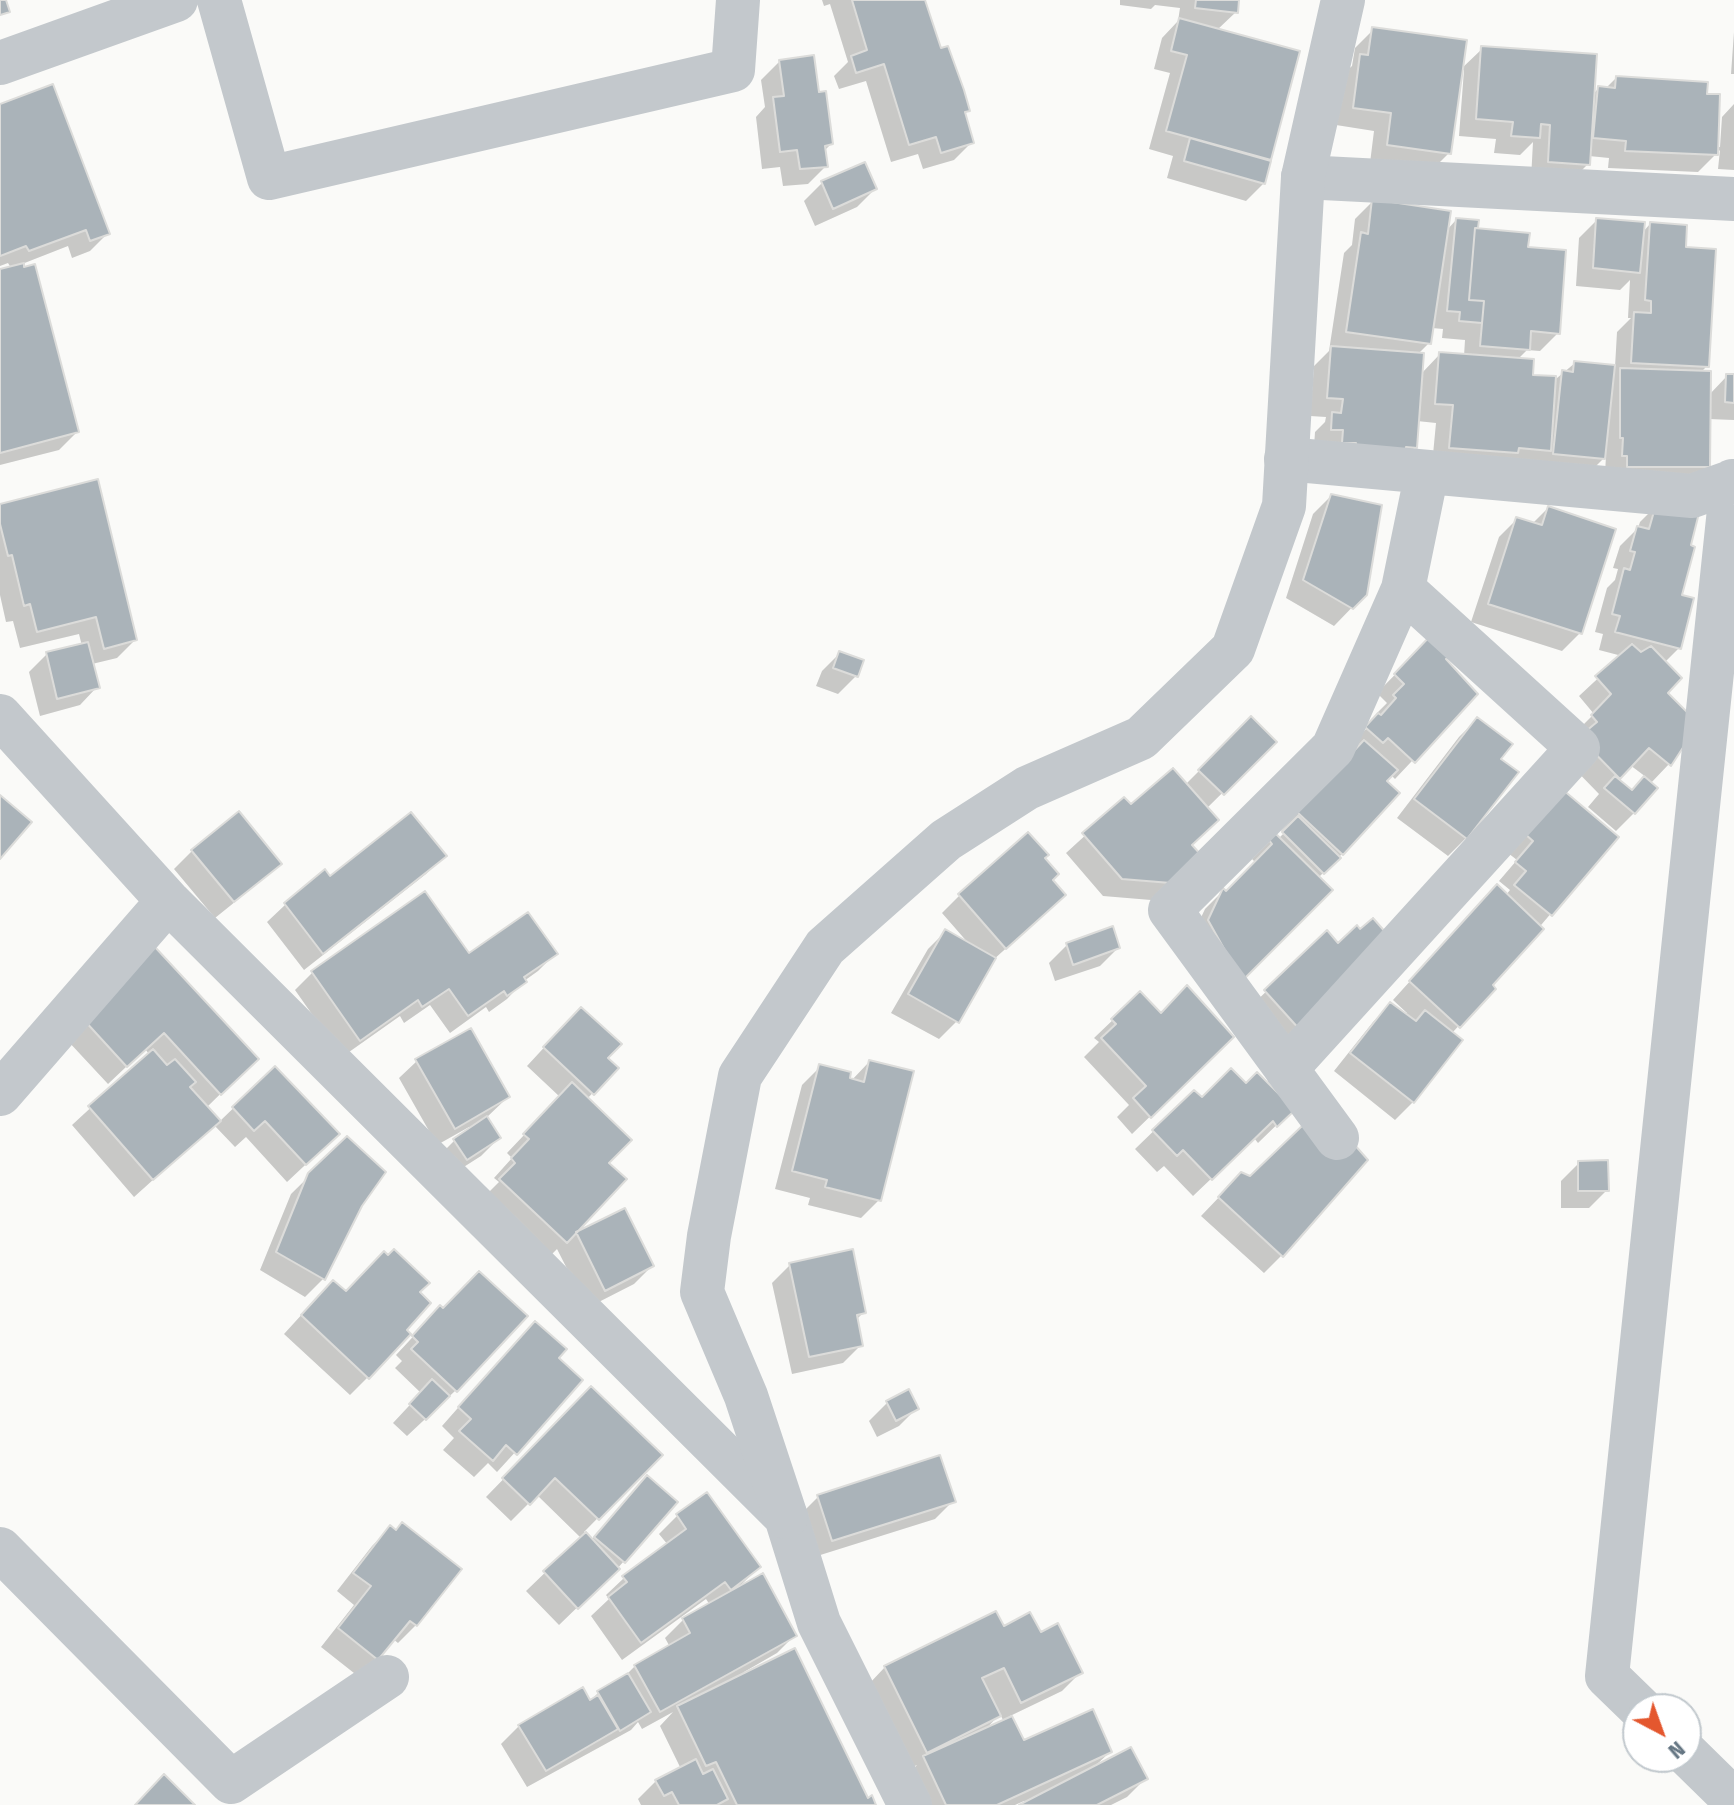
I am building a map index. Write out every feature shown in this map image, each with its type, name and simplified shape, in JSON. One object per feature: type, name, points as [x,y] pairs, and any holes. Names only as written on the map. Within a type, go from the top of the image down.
[{"type":"street","points":[[0,63],[176,0]]},
{"type":"street","points":[[219,0],[269,178],[733,70],[738,0]]},
{"type":"street","points":[[910,1805],[819,1623],[746,1396],[702,1292],[709,1236],[740,1076],[825,947],[946,840],[1027,788],[1141,738],[1233,649],[1284,506],[1303,177],[1343,0]]},
{"type":"street","points":[[1303,177],[1734,199]]},
{"type":"street","points":[[1286,459],[1692,496],[1733,481],[1607,1676],[1625,1693]]},
{"type":"street","points":[[1337,1138],[1170,910],[1333,748],[1403,589],[1427,472]]},
{"type":"street","points":[[1286,1069],[1578,748],[1403,589]]},
{"type":"street","points":[[0,716],[168,901],[786,1517]]},
{"type":"street","points":[[0,1094],[168,901]]},
{"type":"street","points":[[0,1549],[231,1782],[387,1677]]},
{"type":"street","points":[[1702,1769],[1734,1800]]},
{"type":"building","points":[[0,0],[6,0],[10,12],[0,15]]},
{"type":"building","points":[[852,0],[925,0],[941,48],[948,46],[964,90],[970,111],[965,112],[974,143],[941,153],[936,137],[909,145],[884,64],[856,73],[851,56],[867,50]]},
{"type":"building","points":[[1196,0],[1239,0],[1238,13],[1195,8]]},
{"type":"building","points":[[1179,18],[1300,51],[1271,160],[1166,131],[1187,55],[1171,51]]},
{"type":"building","points":[[1372,27],[1467,40],[1451,154],[1387,145],[1391,113],[1353,108],[1360,54],[1368,55]]},
{"type":"building","points":[[1481,46],[1597,54],[1590,165],[1548,162],[1550,125],[1541,124],[1540,138],[1511,136],[1513,122],[1476,119]]},
{"type":"building","points":[[814,55],[819,92],[826,91],[833,144],[825,146],[828,167],[800,169],[797,150],[780,152],[773,97],[784,96],[779,60]]},
{"type":"building","points":[[1616,76],[1708,82],[1707,94],[1720,94],[1718,155],[1625,151],[1626,141],[1593,138],[1598,86],[1615,88]]},
{"type":"building","points":[[53,84],[110,234],[90,241],[86,230],[29,251],[26,246],[0,256],[0,104]]},
{"type":"building","points":[[1190,138],[1271,161],[1265,184],[1184,161]]},
{"type":"building","points":[[865,162],[877,189],[833,209],[821,181]]},
{"type":"building","points":[[1372,199],[1451,211],[1431,344],[1346,332],[1361,232],[1368,234]]},
{"type":"building","points":[[1456,218],[1479,220],[1478,228],[1475,228],[1469,300],[1484,301],[1482,323],[1459,321],[1460,312],[1447,311]]},
{"type":"building","points":[[1596,218],[1645,222],[1640,273],[1593,268]]},
{"type":"building","points":[[1650,222],[1687,225],[1686,247],[1716,249],[1709,367],[1631,363],[1634,312],[1651,313],[1651,301],[1645,300]]},
{"type":"building","points":[[1475,228],[1530,233],[1528,247],[1566,250],[1560,334],[1531,331],[1530,350],[1480,346],[1484,301],[1469,300]]},
{"type":"building","points":[[24,263],[24,267],[35,264],[79,432],[0,453],[0,269]]},
{"type":"building","points":[[1331,346],[1424,353],[1417,448],[1406,447],[1405,454],[1356,450],[1356,443],[1342,443],[1343,430],[1331,430],[1332,412],[1341,413],[1343,399],[1327,398]]},
{"type":"building","points":[[1439,352],[1534,359],[1533,375],[1556,376],[1551,451],[1519,448],[1518,453],[1449,448],[1453,405],[1435,404]]},
{"type":"building","points":[[1574,361],[1615,365],[1605,459],[1553,454],[1562,370],[1573,372]]},
{"type":"building","points":[[1620,368],[1711,371],[1710,467],[1627,467],[1627,456],[1622,456],[1623,438],[1620,438]]},
{"type":"building","points":[[1726,374],[1734,374],[1734,403],[1725,402]]},
{"type":"building","points":[[98,479],[137,640],[104,649],[96,617],[37,632],[30,604],[24,606],[12,555],[8,556],[0,524],[0,504]]},
{"type":"building","points":[[1331,494],[1382,505],[1367,595],[1353,609],[1303,580]]},
{"type":"building","points":[[1657,501],[1699,513],[1691,545],[1695,547],[1682,595],[1694,598],[1681,649],[1615,632],[1620,616],[1612,614],[1624,568],[1630,570],[1635,552],[1630,551],[1637,526],[1649,529]]},
{"type":"building","points":[[1548,506],[1616,529],[1582,634],[1488,604],[1516,517],[1542,525]]},
{"type":"building","points":[[1433,633],[1453,653],[1446,659],[1478,694],[1415,763],[1388,738],[1383,743],[1365,727],[1396,698],[1393,695],[1404,684],[1394,674]]},
{"type":"building","points":[[88,642],[100,688],[57,699],[46,652]]},
{"type":"building","points":[[1632,644],[1641,652],[1651,646],[1682,678],[1668,693],[1688,713],[1684,746],[1671,766],[1649,748],[1620,779],[1579,737],[1597,722],[1591,715],[1611,694],[1595,676]]},
{"type":"building","points":[[839,651],[864,660],[858,677],[833,668]]},
{"type":"building","points":[[1251,716],[1277,742],[1224,795],[1198,770]]},
{"type":"building","points":[[1477,717],[1513,744],[1501,759],[1519,772],[1467,839],[1414,799]]},
{"type":"building","points":[[1364,740],[1398,770],[1387,781],[1400,793],[1343,855],[1297,812]]},
{"type":"building","points":[[1173,768],[1219,820],[1192,845],[1202,856],[1171,883],[1122,879],[1082,833],[1124,797],[1131,804]]},
{"type":"building","points":[[1615,776],[1632,790],[1644,776],[1658,788],[1635,814],[1604,788]]},
{"type":"building","points":[[1562,789],[1619,837],[1552,916],[1514,885],[1526,871],[1515,862],[1533,841],[1525,834]]},
{"type":"building","points":[[0,795],[32,822],[0,859]]},
{"type":"building","points":[[239,811],[282,864],[234,902],[191,850]]},
{"type":"building","points":[[411,812],[447,856],[323,954],[284,903],[325,869],[330,876]]},
{"type":"building","points":[[1298,816],[1341,858],[1324,874],[1282,832]]},
{"type":"building","points":[[1028,832],[1049,855],[1045,858],[1059,874],[1053,880],[1066,895],[1006,949],[958,894]]},
{"type":"building","points":[[1275,833],[1333,890],[1242,981],[1208,920],[1223,888],[1226,891],[1272,844],[1269,840]]},
{"type":"building","points":[[1497,884],[1544,929],[1493,985],[1496,989],[1460,1028],[1409,981]]},
{"type":"building","points":[[425,891],[469,953],[528,912],[558,954],[524,977],[527,982],[507,996],[504,991],[468,1016],[449,989],[422,1007],[418,1000],[360,1041],[311,971]]},
{"type":"building","points":[[1373,918],[1387,934],[1301,1031],[1264,990],[1327,930],[1338,943],[1357,925],[1360,929]]},
{"type":"building","points":[[1113,926],[1120,948],[1073,965],[1066,943]]},
{"type":"building","points":[[945,929],[996,958],[959,1023],[908,994]]},
{"type":"building","points":[[154,946],[259,1059],[221,1095],[164,1033],[127,1067],[84,1020]]},
{"type":"building","points":[[1187,985],[1234,1037],[1151,1118],[1133,1098],[1146,1086],[1101,1038],[1116,1024],[1111,1019],[1140,991],[1161,1013]]},
{"type":"building","points":[[1390,1002],[1416,1021],[1425,1010],[1463,1040],[1414,1103],[1350,1053]]},
{"type":"building","points":[[581,1007],[622,1044],[608,1058],[619,1068],[594,1095],[543,1047]]},
{"type":"building","points":[[471,1028],[510,1097],[455,1129],[415,1059]]},
{"type":"building","points":[[153,1049],[167,1065],[175,1059],[196,1082],[190,1087],[221,1121],[153,1180],[88,1106]]},
{"type":"building","points":[[869,1060],[914,1071],[881,1201],[825,1187],[827,1180],[792,1171],[819,1064],[851,1072],[850,1078],[864,1082]]},
{"type":"building","points":[[275,1066],[340,1134],[306,1165],[265,1121],[254,1131],[232,1107]]},
{"type":"building","points":[[1231,1068],[1246,1083],[1257,1072],[1295,1110],[1277,1127],[1273,1121],[1212,1180],[1183,1150],[1177,1156],[1152,1130],[1194,1090],[1202,1097]]},
{"type":"building","points":[[572,1082],[632,1140],[609,1163],[627,1179],[567,1243],[499,1179],[515,1163],[511,1158],[529,1139],[523,1134]]},
{"type":"building","points":[[487,1116],[501,1138],[467,1160],[453,1139]]},
{"type":"building","points":[[1302,1126],[1346,1135],[1368,1160],[1283,1257],[1218,1197],[1241,1172],[1250,1176]]},
{"type":"building","points":[[347,1136],[386,1172],[362,1206],[325,1280],[276,1252],[308,1173]]},
{"type":"building","points":[[1608,1160],[1609,1191],[1578,1191],[1578,1161]]},
{"type":"building","points":[[625,1208],[654,1266],[605,1291],[576,1232]]},
{"type":"building","points":[[394,1249],[430,1283],[420,1292],[431,1303],[407,1330],[411,1334],[369,1379],[301,1315],[333,1280],[346,1291],[384,1251],[388,1255]]},
{"type":"building","points":[[853,1249],[866,1313],[857,1315],[863,1346],[809,1357],[789,1263]]},
{"type":"building","points":[[479,1271],[528,1316],[457,1392],[411,1349],[418,1342],[412,1336],[440,1305],[443,1308]]},
{"type":"building","points":[[535,1321],[567,1349],[559,1358],[583,1380],[517,1455],[506,1445],[493,1461],[459,1431],[471,1419],[458,1407]]},
{"type":"building","points":[[432,1379],[450,1396],[426,1420],[409,1404]]},
{"type":"building","points":[[591,1386],[663,1455],[599,1520],[555,1478],[530,1505],[502,1478]]},
{"type":"building","points":[[909,1389],[919,1409],[896,1421],[886,1401]]},
{"type":"building","points":[[940,1455],[956,1502],[832,1541],[817,1495]]},
{"type":"building","points":[[647,1475],[678,1502],[625,1563],[594,1537]]},
{"type":"building","points":[[707,1492],[761,1567],[731,1590],[725,1582],[641,1643],[608,1597],[627,1582],[622,1576],[686,1529],[676,1514]]},
{"type":"building","points":[[402,1522],[462,1569],[417,1626],[410,1621],[378,1660],[338,1628],[371,1586],[353,1573],[390,1525],[396,1530]]},
{"type":"building","points":[[586,1532],[620,1569],[578,1609],[543,1571]]},
{"type":"building","points":[[763,1573],[797,1636],[660,1712],[634,1665],[690,1633],[682,1618]]},
{"type":"building","points":[[996,1611],[1004,1626],[1030,1612],[1041,1632],[1058,1623],[1083,1673],[1021,1703],[1004,1668],[982,1678],[1001,1716],[927,1753],[884,1666]]},
{"type":"building","points":[[795,1648],[868,1798],[872,1795],[876,1805],[737,1805],[716,1762],[706,1766],[677,1706]]},
{"type":"building","points":[[628,1673],[651,1712],[620,1731],[597,1691]]},
{"type":"building","points":[[583,1687],[590,1700],[598,1695],[618,1729],[546,1771],[518,1725]]},
{"type":"building","points":[[1093,1709],[1112,1752],[997,1805],[946,1805],[923,1756],[1012,1716],[1024,1740]]},
{"type":"building","points":[[1131,1747],[1148,1779],[1097,1805],[1019,1805]]},
{"type":"building","points":[[696,1759],[703,1774],[713,1769],[728,1799],[717,1805],[679,1805],[672,1792],[664,1796],[655,1780]]},
{"type":"building","points":[[164,1774],[195,1805],[135,1805]]}]
